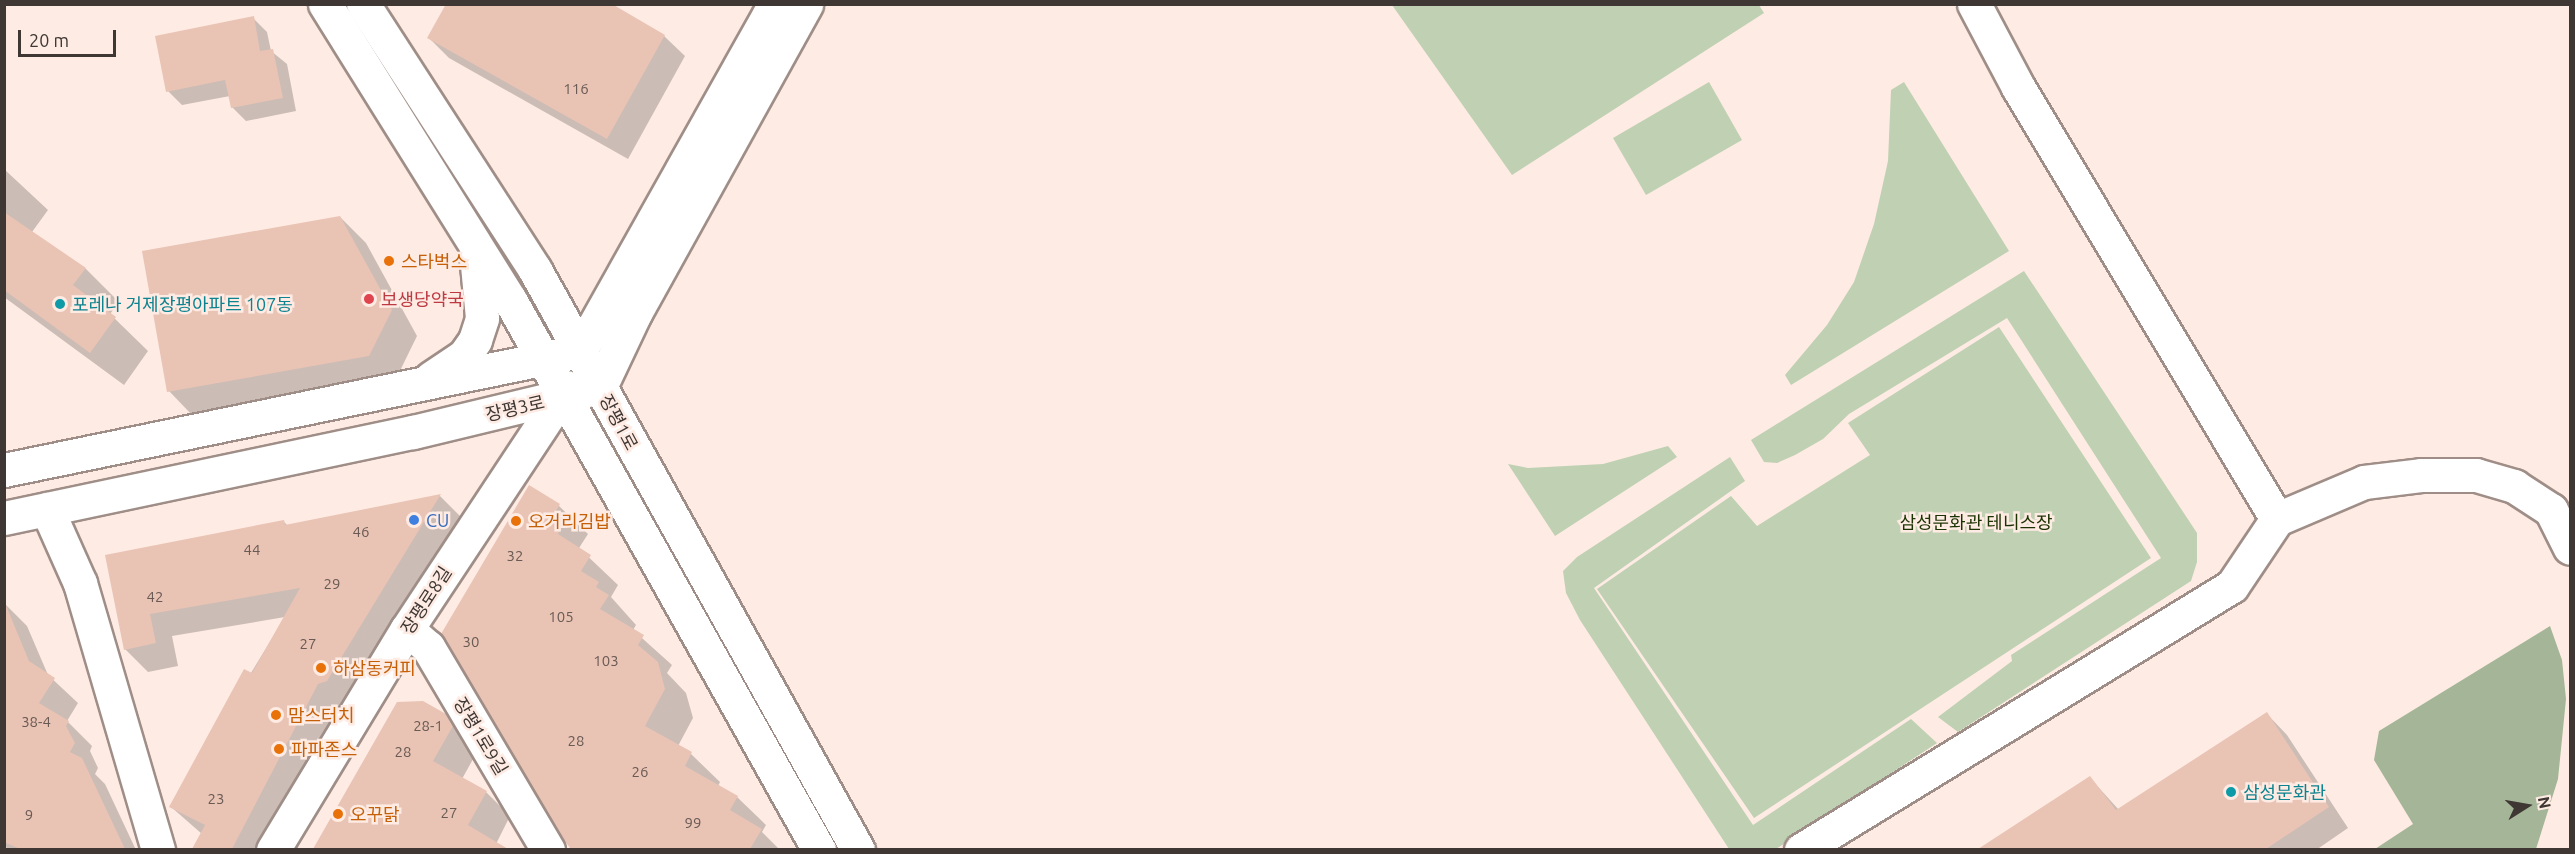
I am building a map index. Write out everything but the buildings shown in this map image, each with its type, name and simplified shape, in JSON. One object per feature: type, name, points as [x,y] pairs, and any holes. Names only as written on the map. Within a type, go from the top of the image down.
[{"type":"street","name":"장평1로","points":[[325,4],[474,243],[543,359],[819,849]]},
{"type":"street","points":[[4,470],[580,351],[775,4]]},
{"type":"street","points":[[600,387],[635,313],[806,4]]},
{"type":"street","points":[[1974,4],[2018,87],[2277,519]]},
{"type":"street","name":"장평1로","points":[[370,7],[535,270],[858,849]]},
{"type":"street","points":[[343,33],[370,7]]},
{"type":"street","points":[[419,385],[464,357],[475,340],[482,318],[482,298],[474,243]]},
{"type":"street","name":"장평로8길","points":[[273,849],[407,629],[564,396],[580,351]]},
{"type":"street","name":"장평3로","points":[[4,518],[600,387]]},
{"type":"street","points":[[1801,849],[2232,586],[2252,560],[2277,519],[2364,482],[2421,475],[2476,475],[2514,486],[2551,510],[2571,548]]},
{"type":"street","points":[[47,509],[80,583],[158,849]]},
{"type":"street","name":"장평1로9길","points":[[407,629],[428,647],[548,849]]},
{"type":"green space","points":[[1392,5],[1759,5],[1764,13],[1512,175]]},
{"type":"green space","points":[[1709,82],[1742,140],[1646,195],[1613,138]]},
{"type":"green space","points":[[1904,82],[2009,251],[1791,385],[1785,375],[1827,325],[1854,282],[1874,224],[1888,161],[1891,90]]},
{"type":"green space","points":[[2024,271],[2197,533],[2197,562],[2191,581],[1958,732],[1938,717],[2012,661],[2011,655],[2161,558],[2007,318],[1849,414],[1823,439],[1795,455],[1777,463],[1764,462],[1751,440]]},
{"type":"green space","name":"삼성문화관 테니스장","points":[[1999,327],[2151,558],[1754,818],[1597,589],[1731,496],[1757,526],[1870,455],[1848,423]]},
{"type":"green space","points":[[1668,446],[1677,457],[1555,536],[1508,464],[1528,468],[1603,464]]},
{"type":"green space","points":[[1730,457],[1745,481],[1594,588],[1753,825],[1911,719],[1937,743],[1776,849],[1729,849],[1580,620],[1566,593],[1563,571],[1577,557]]},
{"type":"green space","points":[[2550,626],[2562,660],[2566,699],[2558,779],[2536,849],[2375,849],[2413,824],[2374,760],[2379,731]]},
{"type":"place","name":"스타벅스","points":[[389,261]]},
{"type":"place","name":"보생당약국","points":[[369,299]]},
{"type":"place","name":"포레나 거제장평아파트 107동","points":[[60,304]]},
{"type":"place","name":"CU","points":[[414,520]]},
{"type":"place","name":"오거리김밥","points":[[516,521]]},
{"type":"place","name":"하삼동커피","points":[[321,668]]},
{"type":"place","name":"맘스터치","points":[[276,715]]},
{"type":"place","name":"파파존스","points":[[279,749]]},
{"type":"place","name":"삼성문화관","points":[[2231,792]]},
{"type":"place","name":"오꾸닭","points":[[338,814]]}]
